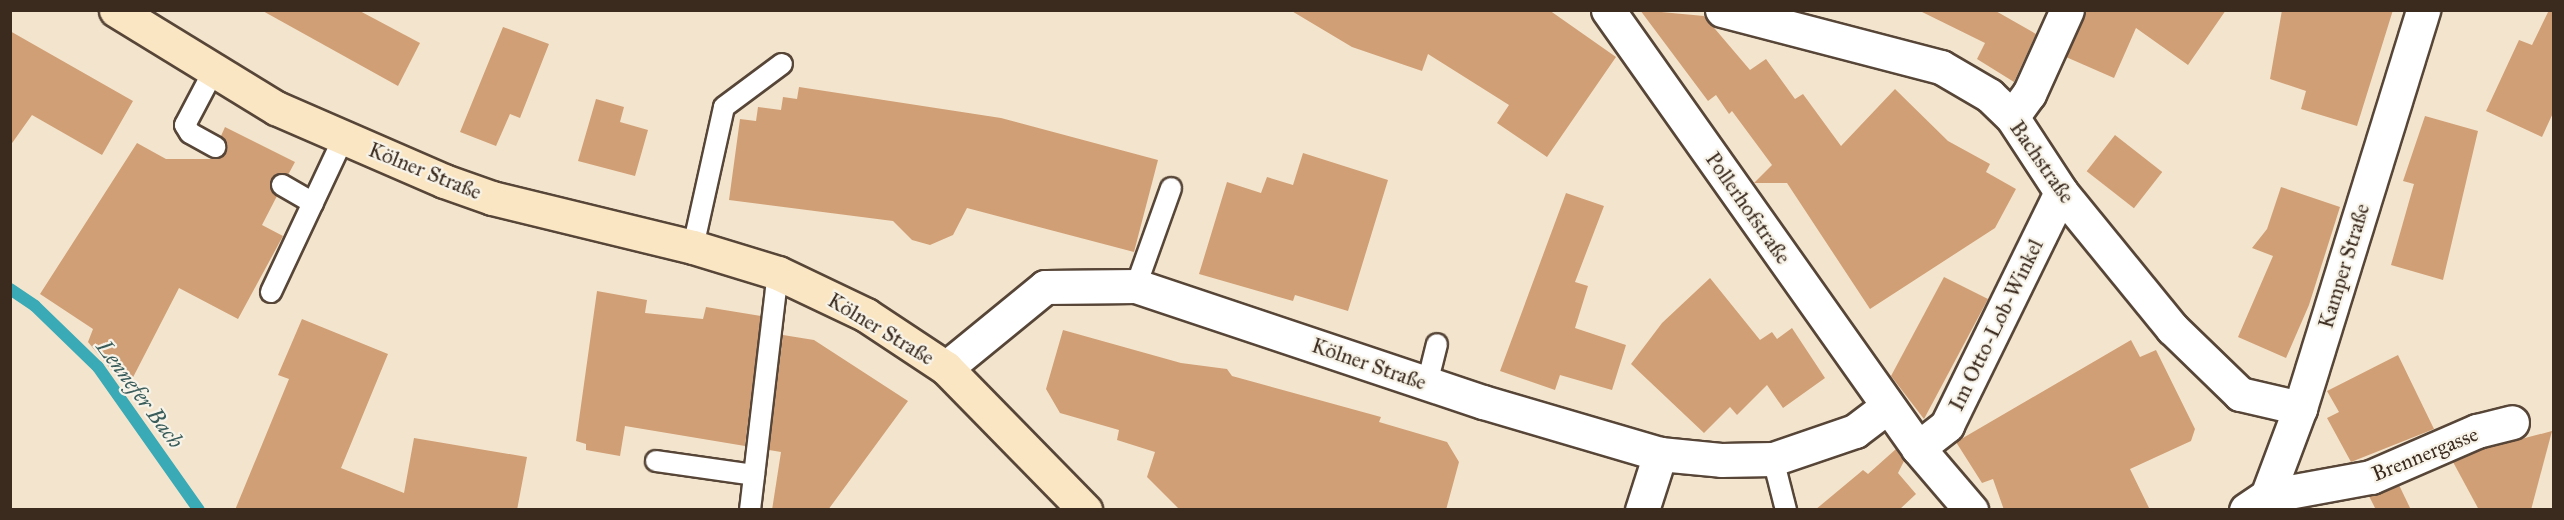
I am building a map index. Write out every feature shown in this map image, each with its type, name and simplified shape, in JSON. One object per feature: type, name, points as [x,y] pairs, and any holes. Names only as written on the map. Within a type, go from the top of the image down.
[{"type":"main road","name":"Kölner Straße","points":[[116,10],[276,108],[492,198],[693,247],[778,273],[866,315],[946,368]]},
{"type":"main road","points":[[946,368],[1085,510]]},
{"type":"street","name":"Pollerhofstraße","points":[[1608,10],[1918,448],[1971,510]]},
{"type":"street","name":"Bachstraße","points":[[1722,10],[1941,67],[1989,95],[2012,117],[2061,192],[2172,328],[2240,394],[2300,408]]},
{"type":"street","points":[[2012,117],[2029,94],[2067,10]]},
{"type":"street","name":"Kamper Straße","points":[[2257,503],[2300,408],[2423,10]]},
{"type":"street","name":"Im Otto-Lob-Winkel","points":[[1918,448],[1947,425],[2061,192]]},
{"type":"street","name":"Kölner Straße","points":[[946,368],[1045,287],[1136,286],[1427,384],[1660,454],[1721,460],[1773,459],[1855,431],[1888,406]]},
{"type":"street","name":"Brennergasse","points":[[2257,503],[2371,477],[2477,431],[2512,422]]},
{"type":"street","points":[[1642,510],[1660,454]]},
{"type":"lane","points":[[693,247],[724,107],[783,64]]},
{"type":"lane","points":[[214,70],[185,125],[190,133],[215,147]]},
{"type":"lane","points":[[271,292],[344,137]]},
{"type":"lane","points":[[282,186],[313,203]]},
{"type":"lane","points":[[1136,286],[1171,188]]},
{"type":"lane","points":[[750,510],[778,273]]},
{"type":"lane","points":[[1427,384],[1437,344]]},
{"type":"lane","points":[[1773,459],[1786,510]]},
{"type":"lane","points":[[656,461],[754,475]]},
{"type":"building","points":[[261,10],[358,10],[420,43],[398,86]]},
{"type":"building","points":[[1290,10],[1549,10],[1616,57],[1547,157],[1497,123],[1509,105],[1428,54],[1422,71],[1352,47]]},
{"type":"building","points":[[1640,10],[1704,16],[1750,70],[1766,59],[1795,99],[1803,94],[1841,146],[1895,89],[1948,141],[1990,164],[1986,172],[2016,189],[1995,228],[1870,309],[1787,183],[1754,183],[1772,165],[1732,111],[1729,114],[1716,95],[1708,101]]},
{"type":"building","points":[[1918,10],[1994,10],[2036,34],[2014,82],[1977,59],[1985,43]]},
{"type":"building","points":[[2086,10],[2226,10],[2188,65],[2136,28],[2114,78],[2066,57]]},
{"type":"building","points":[[2282,10],[2393,10],[2357,126],[2301,109],[2306,91],[2270,79]]},
{"type":"building","points":[[2549,10],[2553,10],[2553,113],[2542,137],[2486,111],[2519,40],[2532,45]]},
{"type":"building","points":[[503,27],[549,44],[520,118],[510,114],[496,146],[460,132]]},
{"type":"building","points":[[10,31],[133,101],[102,155],[32,115],[10,146]]},
{"type":"building","points":[[799,87],[1001,118],[1158,160],[1134,252],[967,208],[953,235],[930,245],[912,240],[893,221],[729,200],[740,119],[756,121],[758,107],[781,110],[783,97],[797,99]]},
{"type":"building","points":[[596,99],[624,107],[620,122],[648,130],[635,176],[578,161]]},
{"type":"building","points":[[2425,116],[2478,131],[2443,280],[2391,265],[2414,184],[2403,181]]},
{"type":"building","points":[[225,127],[295,162],[288,175],[277,174],[271,180],[271,190],[277,196],[262,225],[283,236],[238,319],[179,288],[127,389],[88,342],[93,329],[40,294],[137,143],[166,159],[216,159],[226,152],[226,141],[221,136]]},
{"type":"building","points":[[2115,135],[2162,172],[2134,208],[2087,171]]},
{"type":"building","points":[[1303,153],[1388,180],[1348,311],[1295,295],[1293,301],[1199,274],[1227,182],[1261,193],[1267,177],[1293,185]]},
{"type":"building","points":[[2281,187],[2340,207],[2309,305],[2286,358],[2238,337],[2273,256],[2252,248],[2267,229]]},
{"type":"building","points":[[1566,193],[1604,206],[1575,282],[1588,286],[1575,328],[1626,345],[1612,390],[1560,375],[1555,390],[1500,371]]},
{"type":"building","points":[[1944,277],[1988,299],[1924,419],[1891,376]]},
{"type":"building","points":[[1710,278],[1760,340],[1772,332],[1777,339],[1792,328],[1825,378],[1783,408],[1767,385],[1737,415],[1730,407],[1704,433],[1631,364],[1662,323]]},
{"type":"building","points":[[597,291],[647,300],[645,313],[703,319],[706,307],[761,316],[745,446],[625,426],[620,456],[586,450],[586,444],[576,441]]},
{"type":"building","points":[[302,319],[388,354],[341,468],[404,493],[414,438],[527,457],[517,510],[235,510],[289,379],[278,375]]},
{"type":"building","points":[[1063,330],[1181,363],[1227,369],[1232,376],[1381,417],[1379,422],[1447,442],[1459,462],[1446,510],[1180,510],[1147,477],[1155,452],[1117,440],[1119,430],[1060,413],[1046,389]]},
{"type":"building","points":[[783,335],[814,340],[908,401],[828,510],[772,510],[781,452],[769,450]]},
{"type":"building","points":[[2131,340],[2140,357],[2156,350],[2195,429],[2191,441],[2130,469],[2150,510],[2004,510],[1993,479],[1982,483],[1956,442]]},
{"type":"building","points":[[2398,355],[2434,429],[2351,462],[2327,418],[2339,412],[2327,391]]},
{"type":"building","points":[[2552,431],[2531,510],[2479,510],[2453,462],[2483,449]]},
{"type":"building","points":[[1896,449],[1904,461],[1898,473],[1916,494],[1899,510],[1815,510],[1863,470],[1868,474]]},
{"type":"building","points":[[2399,485],[2411,510],[2376,510],[2369,496]]},
{"type":"waterway","name":"Lennefer Bach","points":[[10,289],[35,306],[98,367],[199,510]]}]
